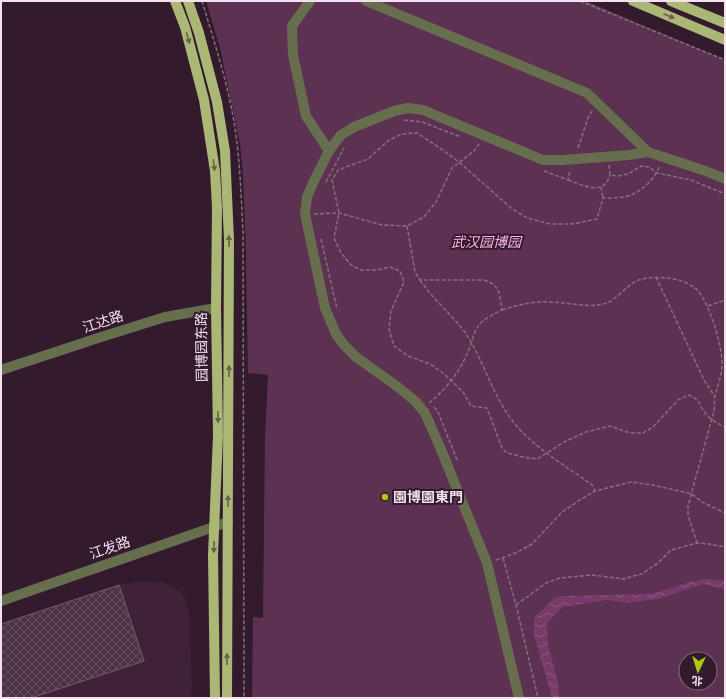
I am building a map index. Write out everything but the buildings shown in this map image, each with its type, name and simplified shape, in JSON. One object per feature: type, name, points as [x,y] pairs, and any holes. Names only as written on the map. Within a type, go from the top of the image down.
[{"type":"main road","name":"园博园东路","points":[[175,1],[185,27],[204,100],[214,171],[218,230],[216,308],[218,435],[213,555],[215,698]]},
{"type":"main road","name":"园博园东路","points":[[188,1],[199,33],[217,102],[225,151],[229,240],[227,698]]},
{"type":"main road","points":[[633,1],[725,40]]},
{"type":"main road","points":[[671,1],[725,23]]},
{"type":"street","points":[[310,1],[292,26],[293,55],[306,116],[329,151]]},
{"type":"street","points":[[366,1],[588,93],[648,152],[706,171],[725,179]]},
{"type":"street","points":[[520,698],[486,563],[425,413],[415,400],[356,357],[336,334],[325,308],[308,197],[329,151],[341,135],[354,127],[394,111],[408,108],[423,110],[543,160],[572,160],[648,152]]},
{"type":"street","name":"江达路","points":[[1,370],[165,317],[216,308]]},
{"type":"street","name":"江发路","points":[[1,601],[228,522]]},
{"type":"path","points":[[580,1],[725,60]]},
{"type":"path","points":[[568,180],[572,160],[588,118],[597,102]]},
{"type":"path","points":[[398,121],[404,120],[422,122],[464,139]]},
{"type":"path","points":[[601,187],[603,198],[597,219],[572,224],[550,224],[527,218],[511,208],[459,162],[437,146],[417,133],[402,134],[389,140],[368,159],[338,170],[332,180],[339,213],[338,226],[334,238],[341,253],[351,265],[361,270],[377,270],[390,267],[400,271],[404,282],[391,311],[389,329],[394,346],[408,356],[430,364],[443,372],[463,392],[471,406],[487,408],[502,448],[507,454],[537,459],[566,441],[586,432],[610,426],[630,432],[643,433],[653,427],[678,400],[689,395],[697,399],[704,413],[712,420],[725,427]]},
{"type":"path","points":[[323,186],[347,144]]},
{"type":"path","points":[[311,214],[339,213],[382,225],[407,226],[424,217],[436,202],[452,168],[474,151],[478,144]]},
{"type":"path","points":[[541,169],[591,188],[601,187],[608,181],[610,175],[609,163]]},
{"type":"path","points":[[610,175],[618,176],[628,174],[641,166],[649,167],[657,173],[691,180],[725,194]]},
{"type":"path","points":[[603,198],[628,196],[642,189],[657,173]]},
{"type":"path","points":[[311,214],[316,209]]},
{"type":"path","points":[[407,226],[414,272],[428,292],[464,331],[472,344],[504,410],[531,440],[592,485],[595,491]]},
{"type":"path","points":[[321,236],[337,310]]},
{"type":"path","points":[[421,408],[442,392],[452,380],[465,360],[477,328],[487,318],[502,310],[525,303],[549,302],[593,306],[609,303],[636,281],[656,277],[678,279],[698,291],[707,306],[719,342],[722,362],[721,378],[715,397],[712,420],[688,506],[688,515],[697,543]]},
{"type":"path","points":[[656,277],[704,380],[715,397]]},
{"type":"path","points":[[420,280],[484,280],[492,283],[498,288],[502,310]]},
{"type":"path","points":[[707,306],[725,300]]},
{"type":"path","points":[[426,398],[438,412],[458,464]]},
{"type":"path","points":[[496,560],[518,552],[532,544],[562,512],[595,491],[631,482],[653,485],[692,494],[702,502],[725,513]]},
{"type":"path","points":[[516,605],[546,583],[560,578],[592,575],[623,579],[642,574],[658,563],[671,550],[697,543],[725,547]]},
{"type":"path","points":[[503,558],[516,605],[538,698]]},
{"type":"shaded area","points":[[141,581],[166,583],[184,595],[189,612],[192,698],[1,698],[1,624],[119,585]]},
{"type":"green space","name":"武汉园博园","points":[[206,1],[586,1],[725,60],[725,698],[252,698],[253,617],[263,618],[265,437],[268,375],[248,373],[246,252],[243,174],[240,144],[220,48]]},
{"type":"water","points":[[706,579],[724,580],[725,589],[703,584],[658,599],[627,603],[607,600],[563,607],[547,623],[548,645],[558,682],[559,698],[552,698],[534,635],[534,618],[554,598],[562,596],[651,594],[690,582]]},
{"type":"place","name":"園博園東門","points":[[385,497]]}]
